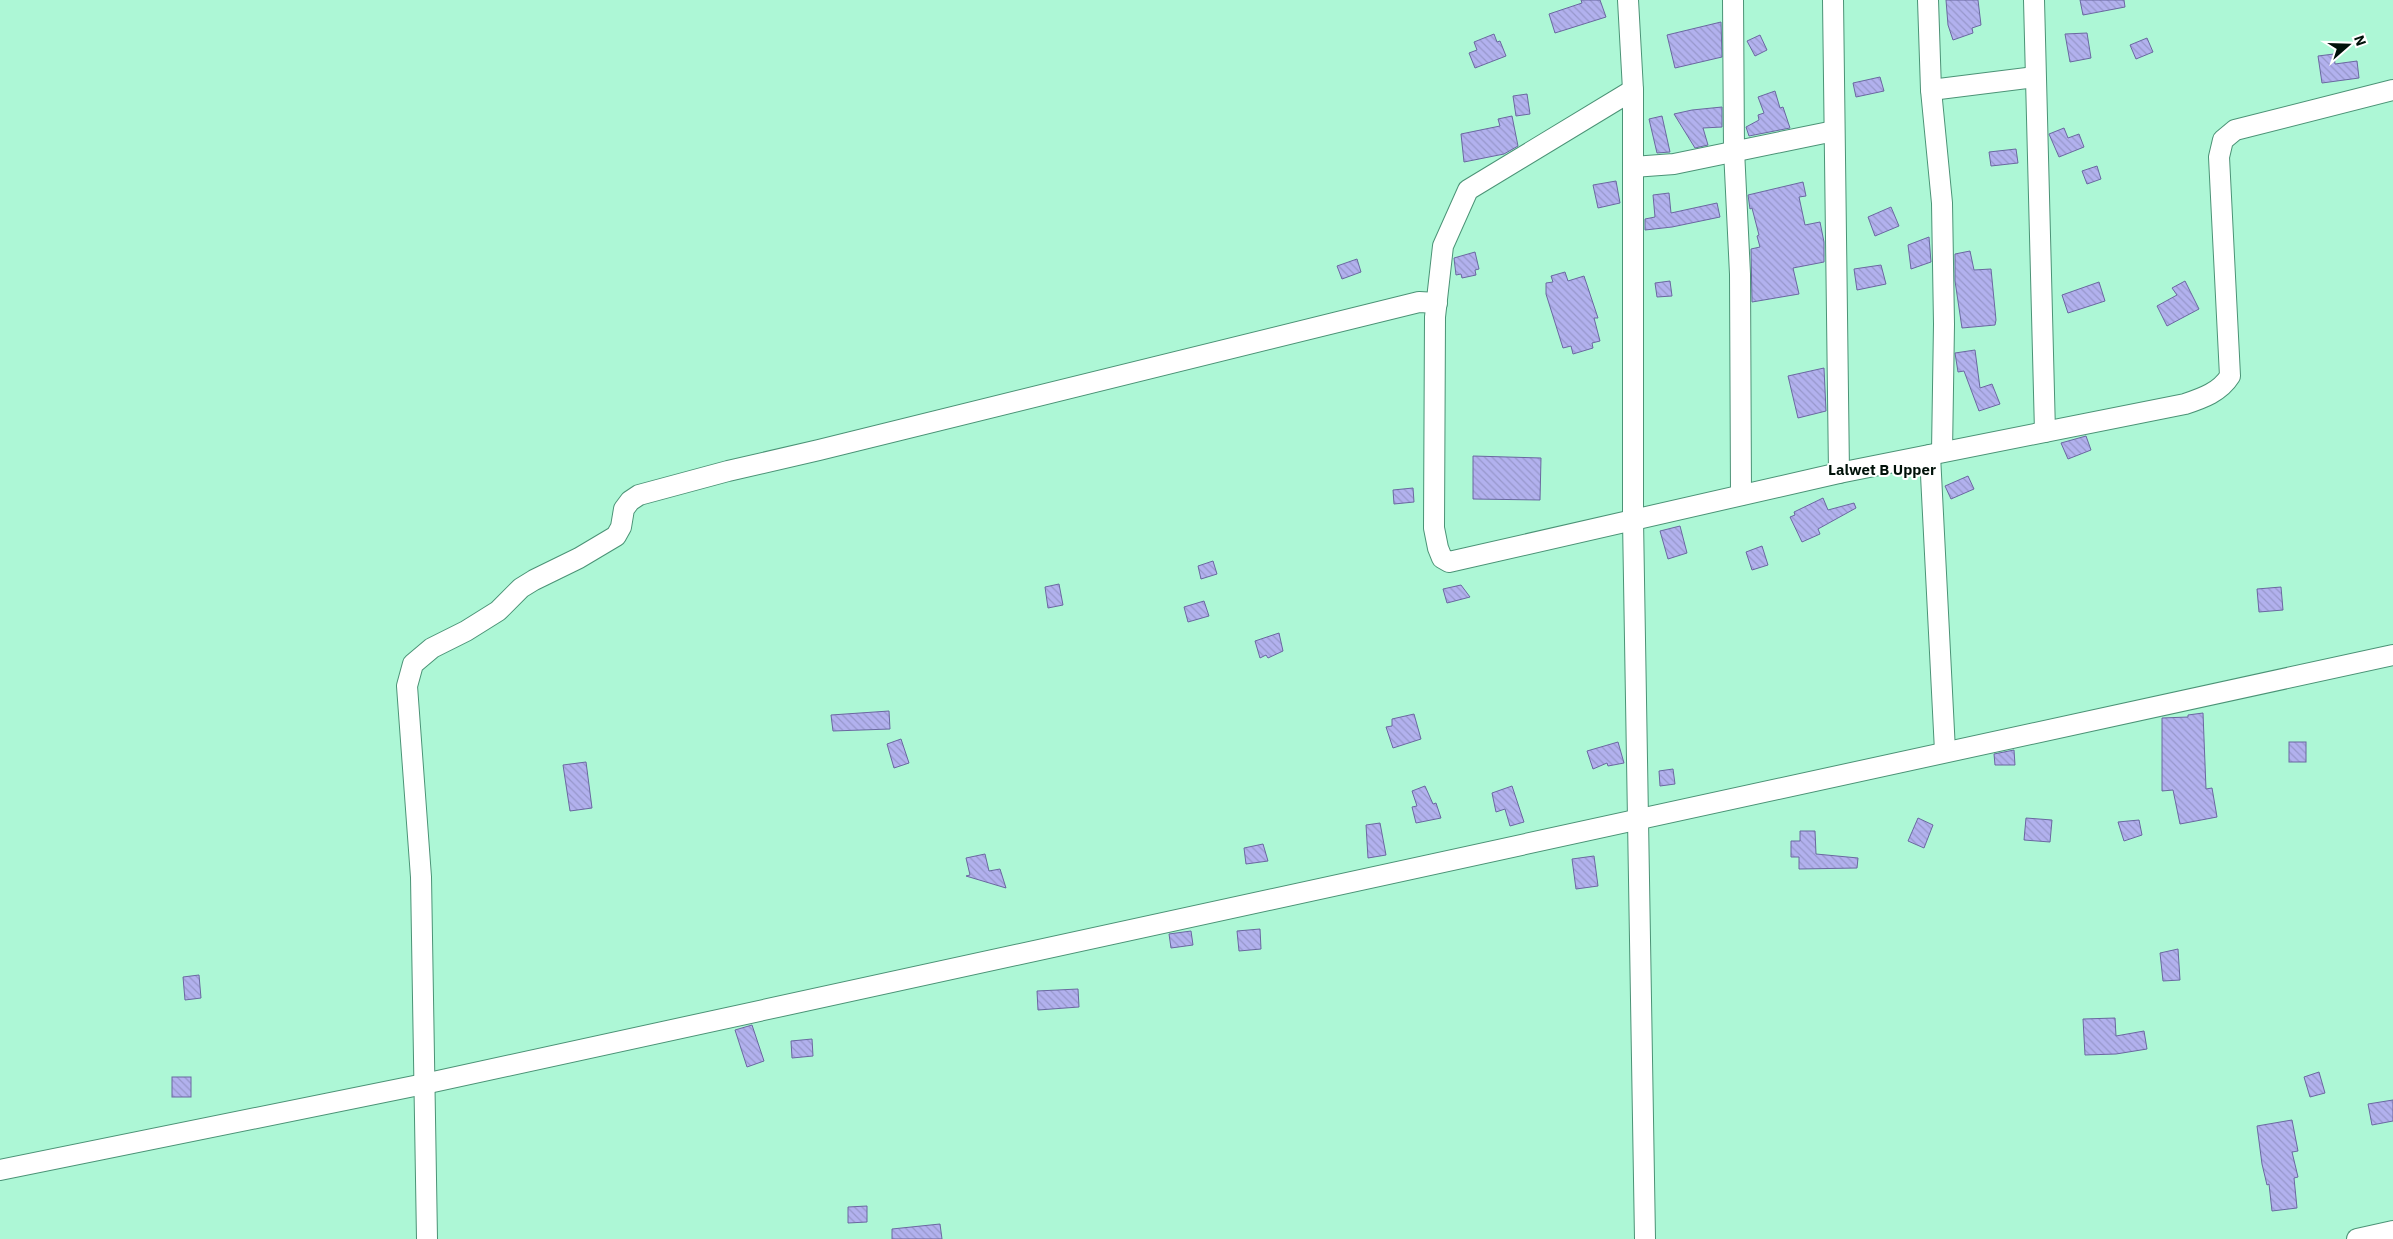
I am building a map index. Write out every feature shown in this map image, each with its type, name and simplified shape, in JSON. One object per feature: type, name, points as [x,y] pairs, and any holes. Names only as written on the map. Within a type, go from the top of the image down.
[{"type":"street","points":[[1628,0],[1633,90],[1633,520],[1636,821],[1645,1239]]},
{"type":"street","points":[[1733,0],[1734,150],[1740,274],[1741,496]]},
{"type":"street","points":[[1833,0],[1839,473]]},
{"type":"street","points":[[1928,0],[1931,90],[1942,202],[1944,324],[1936,453],[1945,751]]},
{"type":"street","points":[[2034,0],[2044,432]]},
{"type":"street","points":[[1931,90],[2035,77]]},
{"type":"street","points":[[1633,90],[1468,190],[1443,246],[1435,326],[1434,528],[1442,558],[1450,562],[1839,473],[2185,404],[2205,397],[2224,385],[2230,376],[2219,157],[2223,140],[2235,130],[2393,90]]},
{"type":"street","points":[[1633,167],[1674,164],[1734,150],[1834,131]]},
{"type":"street","points":[[427,1239],[421,877],[407,686],[413,664],[432,648],[466,632],[498,610],[522,588],[534,580],[579,558],[616,536],[621,527],[624,509],[630,501],[639,495],[728,471],[1419,302],[1437,304]]},
{"type":"street","points":[[0,1170],[424,1084],[1636,821],[1945,751],[2393,654]]},
{"type":"street","points":[[2357,1239],[2393,1231]]},
{"type":"building","points":[[1581,0],[1600,0],[1606,17],[1555,33],[1549,14],[1582,3]]},
{"type":"building","points":[[1946,0],[1978,0],[1981,25],[1972,28],[1973,33],[1953,40],[1948,25]]},
{"type":"building","points":[[2080,0],[2124,0],[2125,7],[2083,15]]},
{"type":"building","points":[[1721,22],[1722,57],[1675,68],[1667,35]]},
{"type":"building","points":[[2087,33],[2091,58],[2070,62],[2065,34]]},
{"type":"building","points":[[1494,34],[1497,42],[1500,41],[1506,56],[1475,68],[1469,53],[1477,50],[1474,42]]},
{"type":"building","points":[[1760,35],[1767,50],[1755,56],[1747,41]]},
{"type":"building","points":[[2147,38],[2153,52],[2136,59],[2130,45]]},
{"type":"building","points":[[2334,54],[2335,64],[2357,61],[2359,78],[2322,83],[2318,56]]},
{"type":"building","points":[[1880,77],[1884,91],[1856,97],[1853,83]]},
{"type":"building","points":[[1775,91],[1780,108],[1783,107],[1790,128],[1749,136],[1746,127],[1759,120],[1758,115],[1764,113],[1758,97]]},
{"type":"building","points":[[1527,94],[1530,114],[1516,116],[1513,96]]},
{"type":"building","points":[[1722,107],[1722,127],[1703,128],[1708,145],[1695,148],[1674,114]]},
{"type":"building","points":[[1512,116],[1518,146],[1504,154],[1464,162],[1461,134],[1500,126],[1498,119]]},
{"type":"building","points":[[1662,116],[1670,152],[1657,153],[1649,119]]},
{"type":"building","points":[[2064,128],[2068,138],[2079,134],[2084,147],[2059,157],[2049,134]]},
{"type":"building","points":[[2016,149],[2018,163],[1991,166],[1989,152]]},
{"type":"building","points":[[2097,166],[2101,179],[2087,184],[2082,171]]},
{"type":"building","points":[[1616,181],[1620,203],[1598,208],[1593,185]]},
{"type":"building","points":[[1803,182],[1806,196],[1799,197],[1805,225],[1820,222],[1824,242],[1824,262],[1793,268],[1799,294],[1752,302],[1751,249],[1760,247],[1757,236],[1759,235],[1752,208],[1750,209],[1748,195]]},
{"type":"building","points":[[1669,193],[1671,213],[1717,203],[1720,217],[1672,227],[1645,230],[1645,219],[1655,217],[1653,195]]},
{"type":"building","points":[[1891,207],[1899,226],[1875,236],[1868,217]]},
{"type":"building","points":[[1929,237],[1931,262],[1911,269],[1908,245]]},
{"type":"building","points":[[1970,251],[1974,270],[1991,269],[1995,325],[1962,328],[1955,281],[1955,254]]},
{"type":"building","points":[[1475,252],[1479,269],[1475,270],[1476,275],[1462,278],[1461,274],[1456,275],[1454,258]]},
{"type":"building","points":[[1357,259],[1361,272],[1342,279],[1337,266]]},
{"type":"building","points":[[1881,265],[1886,284],[1857,290],[1854,269]]},
{"type":"building","points":[[1565,272],[1568,281],[1584,276],[1598,318],[1594,318],[1600,341],[1592,343],[1593,348],[1573,354],[1571,346],[1563,348],[1546,294],[1546,283],[1553,282],[1551,276]]},
{"type":"building","points":[[1670,281],[1672,296],[1657,297],[1655,283]]},
{"type":"building","points":[[2185,281],[2199,309],[2167,326],[2157,306],[2177,295],[2172,288]]},
{"type":"building","points":[[2099,282],[2105,301],[2068,313],[2062,295]]},
{"type":"building","points":[[1975,350],[1980,388],[1992,384],[2000,404],[1979,411],[1964,371],[1958,372],[1955,353]]},
{"type":"building","points":[[1824,368],[1826,411],[1798,418],[1788,376]]},
{"type":"building","points":[[2086,436],[2091,450],[2068,459],[2061,443]]},
{"type":"building","points":[[1473,456],[1541,458],[1540,500],[1473,499]]},
{"type":"building","points":[[1968,476],[1974,489],[1951,499],[1945,486]]},
{"type":"building","points":[[1413,488],[1414,502],[1394,504],[1393,490]]},
{"type":"building","points":[[1823,498],[1828,510],[1854,503],[1856,508],[1818,529],[1820,534],[1802,542],[1790,517],[1795,515],[1794,512]]},
{"type":"building","points":[[1680,526],[1687,553],[1668,559],[1660,531]]},
{"type":"building","points":[[1762,546],[1768,565],[1752,570],[1746,552]]},
{"type":"building","points":[[1213,561],[1217,574],[1201,579],[1198,566]]},
{"type":"building","points":[[1059,584],[1063,605],[1048,608],[1045,587]]},
{"type":"building","points":[[1461,585],[1470,597],[1447,603],[1443,589]]},
{"type":"building","points":[[2281,587],[2283,610],[2259,612],[2257,589]]},
{"type":"building","points":[[1204,601],[1209,616],[1188,622],[1184,607]]},
{"type":"building","points":[[1279,633],[1283,651],[1268,658],[1266,655],[1260,658],[1255,641]]},
{"type":"building","points":[[889,711],[890,729],[833,731],[831,715]]},
{"type":"building","points":[[2203,713],[2206,789],[2212,788],[2217,817],[2180,824],[2173,790],[2162,791],[2162,718],[2188,717],[2188,715]]},
{"type":"building","points":[[1414,714],[1421,739],[1393,748],[1386,727],[1392,726],[1392,719]]},
{"type":"building","points":[[901,739],[909,763],[894,768],[887,744]]},
{"type":"building","points":[[1618,742],[1624,763],[1608,766],[1607,763],[1593,769],[1587,751]]},
{"type":"building","points":[[2289,742],[2306,742],[2306,762],[2289,762]]},
{"type":"building","points":[[2014,750],[2015,765],[1995,765],[1994,754]]},
{"type":"building","points":[[586,762],[592,808],[570,811],[563,765]]},
{"type":"building","points":[[1673,769],[1675,784],[1660,786],[1659,771]]},
{"type":"building","points":[[1425,786],[1433,804],[1436,803],[1441,818],[1416,823],[1412,807],[1417,806],[1412,791]]},
{"type":"building","points":[[1512,786],[1524,822],[1510,826],[1505,809],[1496,812],[1492,793]]},
{"type":"building","points":[[1918,818],[1933,825],[1924,848],[1908,841]]},
{"type":"building","points":[[2026,818],[2052,820],[2050,842],[2024,840]]},
{"type":"building","points":[[2139,820],[2142,835],[2124,841],[2118,822]]},
{"type":"building","points":[[1380,823],[1386,855],[1368,858],[1366,825]]},
{"type":"building","points":[[1800,831],[1815,831],[1816,854],[1858,858],[1857,868],[1799,869],[1799,857],[1791,857],[1791,841],[1800,841]]},
{"type":"building","points":[[1263,844],[1268,861],[1246,864],[1244,848]]},
{"type":"building","points":[[985,854],[989,871],[1000,869],[1006,888],[966,876],[970,875],[966,858]]},
{"type":"building","points":[[1594,856],[1598,886],[1576,889],[1572,859]]},
{"type":"building","points":[[1260,929],[1261,949],[1239,951],[1237,931]]},
{"type":"building","points":[[1191,931],[1193,945],[1171,948],[1169,934]]},
{"type":"building","points":[[2178,949],[2180,980],[2163,981],[2160,953]]},
{"type":"building","points":[[199,975],[201,998],[185,1000],[183,977]]},
{"type":"building","points":[[1078,989],[1079,1007],[1038,1010],[1037,991]]},
{"type":"building","points":[[2115,1018],[2116,1036],[2144,1031],[2147,1049],[2116,1054],[2085,1055],[2083,1019]]},
{"type":"building","points":[[752,1025],[764,1061],[747,1067],[735,1030]]},
{"type":"building","points":[[812,1039],[813,1056],[792,1058],[791,1041]]},
{"type":"building","points":[[2319,1072],[2325,1093],[2310,1097],[2304,1077]]},
{"type":"building","points":[[172,1077],[191,1077],[191,1097],[172,1097]]},
{"type":"building","points":[[2393,1100],[2393,1121],[2372,1125],[2368,1104]]},
{"type":"building","points":[[2292,1120],[2298,1151],[2292,1152],[2298,1177],[2294,1178],[2297,1208],[2272,1211],[2269,1184],[2267,1185],[2262,1164],[2257,1126]]},
{"type":"building","points":[[867,1206],[867,1222],[848,1223],[848,1207]]},
{"type":"building","points":[[940,1224],[942,1239],[892,1239],[892,1229]]},
{"type":"district","name":"Lalwet B Upper","points":[[1882,469]]}]
